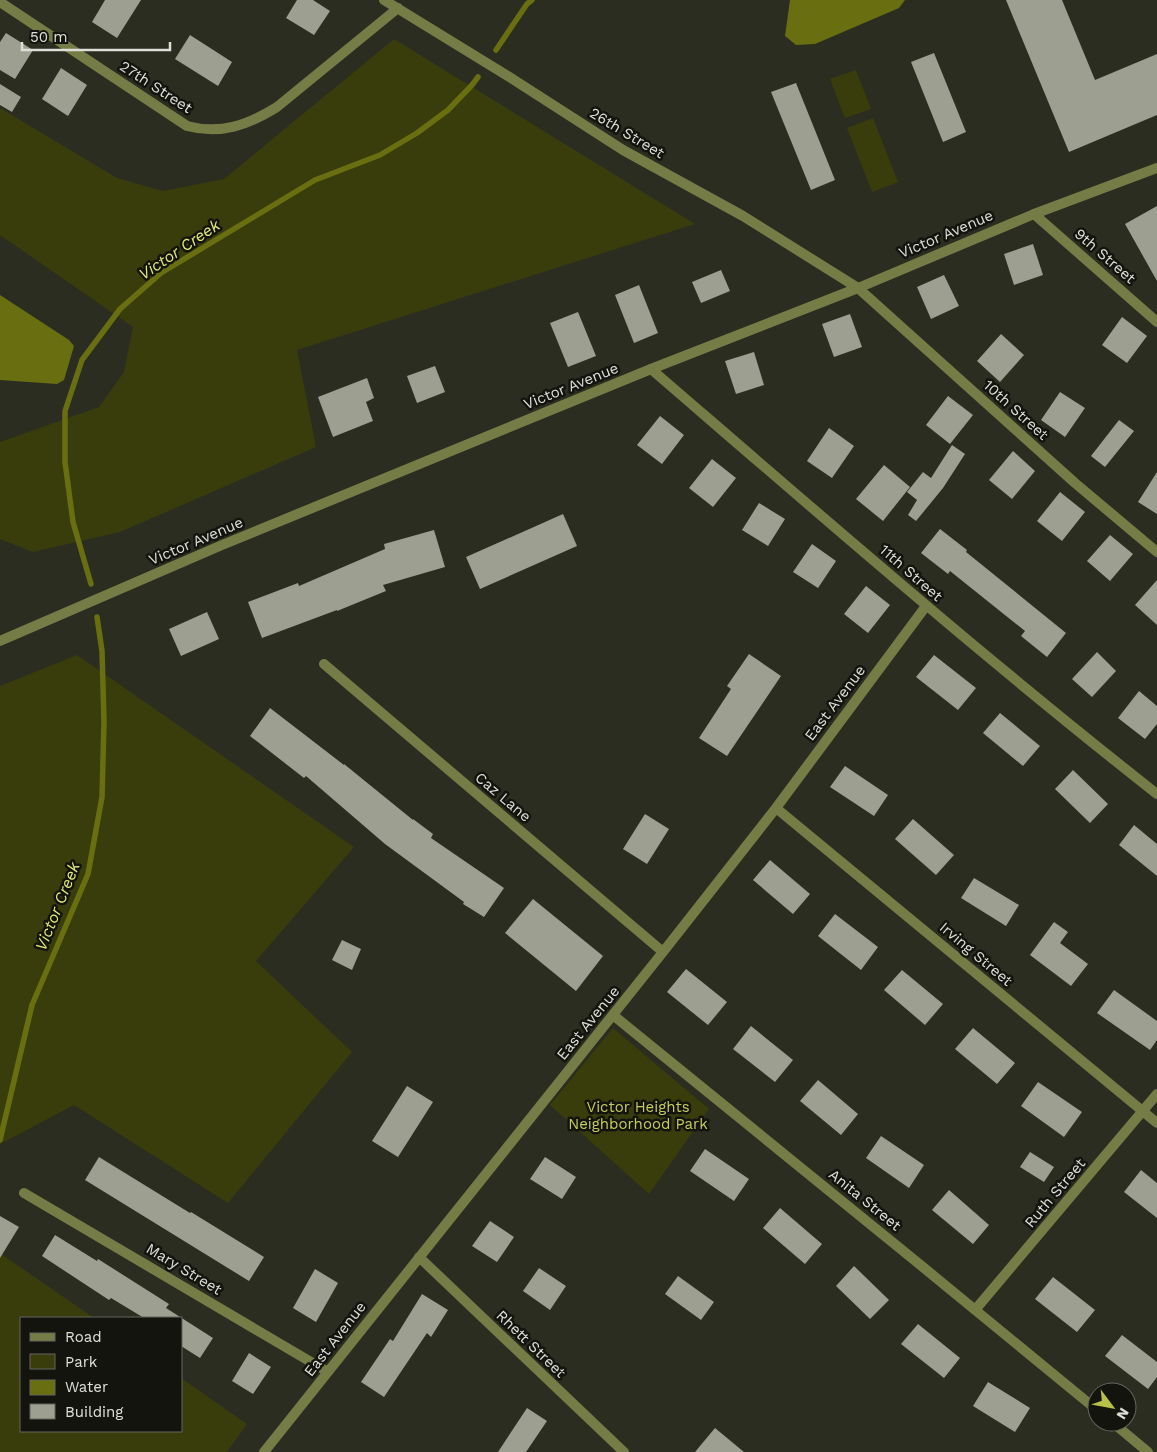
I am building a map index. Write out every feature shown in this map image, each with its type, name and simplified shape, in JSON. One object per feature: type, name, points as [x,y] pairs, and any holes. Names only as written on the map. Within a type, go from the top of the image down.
[{"type":"street","name":"26th Street","points":[[384,0],[623,150],[743,216],[858,288]]},
{"type":"street","name":"27th Street","points":[[0,2],[187,126],[217,129],[238,126],[259,118],[277,107],[398,8]]},
{"type":"street","name":"Victor Avenue","points":[[0,641],[222,545],[651,369],[858,288],[1034,214],[1157,168]]},
{"type":"street","name":"9th Street","points":[[1034,214],[1157,322]]},
{"type":"street","name":"10th Street","points":[[858,288],[1075,483],[1157,552]]},
{"type":"street","name":"11th Street","points":[[651,369],[926,606],[1070,726],[1157,794]]},
{"type":"street","name":"East Avenue","points":[[264,1452],[776,808],[926,606]]},
{"type":"street","name":"Caz Lane","points":[[324,664],[663,952]]},
{"type":"street","name":"Irving Street","points":[[776,808],[1157,1124]]},
{"type":"street","name":"Anita Street","points":[[613,1015],[1087,1402]]},
{"type":"street","name":"Ruth Street","points":[[976,1310],[1157,1094]]},
{"type":"street","name":"Mary Street","points":[[24,1193],[328,1372]]},
{"type":"street","name":"Rhett Street","points":[[419,1257],[624,1452]]},
{"type":"street","points":[[1124,1432],[1148,1452]]},
{"type":"green space","points":[[394,39],[695,224],[297,350],[316,447],[120,532],[33,552],[0,539],[0,442],[99,407],[124,372],[133,327],[0,235],[0,108],[117,178],[163,191],[224,179]]},
{"type":"green space","points":[[856,70],[871,109],[845,118],[830,79]]},
{"type":"green space","points":[[873,118],[898,182],[872,192],[847,128]]},
{"type":"green space","points":[[77,655],[354,847],[256,961],[352,1052],[228,1203],[74,1105],[0,1144],[0,686]]},
{"type":"green space","name":"Victor Heights Neighborhood Park","points":[[613,1028],[709,1109],[649,1194],[550,1105]]},
{"type":"green space","points":[[0,1253],[93,1317],[20,1317],[20,1432],[182,1432],[182,1379],[247,1424],[227,1452],[0,1452]]},
{"type":"water","points":[[790,0],[905,0],[899,8],[815,44],[796,45],[785,36]]},
{"type":"water","points":[[0,295],[69,340],[74,346],[64,380],[57,384],[0,380]]},
{"type":"building","points":[[105,0],[141,0],[117,38],[92,22]]},
{"type":"building","points":[[297,0],[313,0],[330,11],[314,35],[286,18]]},
{"type":"building","points":[[1006,0],[1062,0],[1095,80],[1157,54],[1157,115],[1069,152]]},
{"type":"building","points":[[6,33],[33,50],[15,79],[0,70],[0,42]]},
{"type":"building","points":[[190,35],[232,62],[218,86],[175,59]]},
{"type":"building","points":[[934,53],[966,132],[943,142],[911,62]]},
{"type":"building","points":[[61,68],[87,85],[68,116],[42,99]]},
{"type":"building","points":[[796,83],[835,180],[811,190],[771,92]]},
{"type":"building","points":[[0,84],[21,97],[12,112],[0,105]]},
{"type":"building","points":[[1157,206],[1157,281],[1125,224]]},
{"type":"building","points":[[1033,244],[1043,275],[1014,285],[1004,254]]},
{"type":"building","points":[[721,270],[730,291],[701,303],[692,282]]},
{"type":"building","points":[[944,275],[959,306],[931,319],[917,287]]},
{"type":"building","points":[[639,285],[658,333],[634,343],[615,295]]},
{"type":"building","points":[[578,312],[596,356],[568,367],[550,323]]},
{"type":"building","points":[[850,314],[862,347],[834,357],[822,324]]},
{"type":"building","points":[[1122,317],[1147,336],[1127,363],[1102,345]]},
{"type":"building","points":[[1001,334],[1024,355],[1000,382],[977,361]]},
{"type":"building","points":[[754,352],[764,385],[736,394],[725,361]]},
{"type":"building","points":[[435,366],[445,392],[417,403],[407,376]]},
{"type":"building","points":[[367,378],[374,398],[366,402],[373,421],[333,437],[318,397]]},
{"type":"building","points":[[1060,392],[1085,408],[1065,437],[1041,420]]},
{"type":"building","points":[[948,396],[973,415],[950,444],[926,425]]},
{"type":"building","points":[[660,416],[684,435],[662,464],[637,445]]},
{"type":"building","points":[[1119,420],[1134,431],[1105,467],[1091,456]]},
{"type":"building","points":[[829,428],[854,446],[832,478],[807,461]]},
{"type":"building","points":[[952,445],[965,454],[943,488],[916,521],[908,515],[917,500],[907,492],[923,472],[931,478]]},
{"type":"building","points":[[1013,451],[1035,471],[1012,499],[989,480]]},
{"type":"building","points":[[712,459],[736,478],[713,507],[689,488]]},
{"type":"building","points":[[884,465],[910,487],[883,521],[856,499]]},
{"type":"building","points":[[1157,472],[1157,514],[1138,502]]},
{"type":"building","points":[[1060,492],[1085,512],[1062,541],[1037,521]]},
{"type":"building","points":[[759,503],[785,519],[768,546],[742,530]]},
{"type":"building","points":[[563,514],[577,546],[480,589],[466,557]]},
{"type":"building","points":[[940,529],[1066,633],[1047,657],[1021,636],[1025,631],[950,571],[948,574],[921,553]]},
{"type":"building","points":[[434,530],[445,567],[383,585],[386,591],[262,638],[248,602],[298,583],[299,586],[385,549],[384,544]]},
{"type":"building","points":[[1110,535],[1133,554],[1110,581],[1087,561]]},
{"type":"building","points":[[812,544],[836,561],[818,588],[793,572]]},
{"type":"building","points":[[1157,580],[1157,625],[1135,605]]},
{"type":"building","points":[[866,586],[890,605],[868,633],[844,614]]},
{"type":"building","points":[[207,612],[219,639],[181,656],[169,629]]},
{"type":"building","points":[[1097,652],[1116,671],[1092,697],[1072,679]]},
{"type":"building","points":[[749,654],[781,676],[727,756],[699,738],[731,689],[727,686]]},
{"type":"building","points":[[934,655],[976,688],[958,710],[916,677]]},
{"type":"building","points":[[1139,691],[1157,706],[1157,724],[1145,739],[1118,718]]},
{"type":"building","points":[[270,708],[433,834],[431,838],[504,888],[484,917],[463,904],[464,902],[385,844],[306,776],[304,778],[250,736]]},
{"type":"building","points":[[1000,713],[1040,746],[1023,766],[983,733]]},
{"type":"building","points":[[845,766],[888,795],[874,816],[830,787]]},
{"type":"building","points":[[1073,770],[1108,804],[1090,823],[1055,789]]},
{"type":"building","points":[[645,814],[669,829],[647,864],[623,849]]},
{"type":"building","points":[[913,819],[954,855],[936,875],[895,839]]},
{"type":"building","points":[[1134,825],[1157,844],[1157,876],[1119,845]]},
{"type":"building","points":[[770,860],[810,894],[793,914],[753,880]]},
{"type":"building","points":[[974,878],[1019,905],[1006,926],[961,898]]},
{"type":"building","points":[[533,899],[603,956],[576,991],[505,933]]},
{"type":"building","points":[[835,914],[878,947],[861,970],[818,936]]},
{"type":"building","points":[[1054,922],[1068,932],[1060,943],[1088,964],[1071,986],[1030,955]]},
{"type":"building","points":[[342,940],[361,949],[352,970],[332,960]]},
{"type":"building","points":[[686,969],[727,1002],[708,1025],[667,992]]},
{"type":"building","points":[[902,970],[943,1004],[925,1025],[884,990]]},
{"type":"building","points":[[1114,990],[1157,1021],[1157,1040],[1150,1050],[1097,1013]]},
{"type":"building","points":[[751,1026],[793,1060],[775,1082],[733,1049]]},
{"type":"building","points":[[973,1028],[1015,1063],[997,1084],[955,1049]]},
{"type":"building","points":[[818,1080],[858,1114],[841,1135],[800,1101]]},
{"type":"building","points":[[1038,1082],[1082,1112],[1064,1137],[1021,1106]]},
{"type":"building","points":[[407,1086],[433,1102],[398,1157],[372,1141]]},
{"type":"building","points":[[881,1136],[924,1165],[909,1188],[866,1158]]},
{"type":"building","points":[[705,1149],[749,1179],[734,1201],[690,1171]]},
{"type":"building","points":[[1030,1152],[1054,1167],[1044,1182],[1020,1167]]},
{"type":"building","points":[[99,1157],[264,1257],[249,1281],[85,1180]]},
{"type":"building","points":[[545,1157],[576,1177],[562,1199],[530,1179]]},
{"type":"building","points":[[1141,1170],[1157,1183],[1157,1218],[1124,1192]]},
{"type":"building","points":[[949,1190],[989,1225],[973,1244],[932,1210]]},
{"type":"building","points":[[780,1208],[822,1244],[805,1264],[763,1228]]},
{"type":"building","points":[[0,1216],[19,1227],[0,1258]]},
{"type":"building","points":[[490,1221],[514,1237],[497,1262],[472,1246]]},
{"type":"building","points":[[55,1235],[97,1261],[98,1259],[169,1304],[166,1308],[180,1317],[142,1317],[111,1298],[109,1300],[42,1256]]},
{"type":"building","points":[[854,1266],[889,1300],[870,1319],[836,1286]]},
{"type":"building","points":[[539,1268],[566,1286],[550,1310],[523,1291]]},
{"type":"building","points":[[315,1269],[338,1283],[316,1322],[293,1308]]},
{"type":"building","points":[[678,1276],[714,1302],[701,1320],[665,1294]]},
{"type":"building","points":[[1053,1277],[1095,1310],[1077,1332],[1035,1299]]},
{"type":"building","points":[[422,1294],[448,1310],[431,1337],[427,1333],[384,1397],[361,1382],[390,1339],[393,1341]]},
{"type":"building","points":[[182,1318],[213,1338],[200,1358],[182,1347]]},
{"type":"building","points":[[918,1324],[960,1358],[944,1378],[901,1344]]},
{"type":"building","points":[[1122,1335],[1157,1362],[1157,1377],[1148,1389],[1105,1356]]},
{"type":"building","points":[[249,1353],[271,1367],[253,1394],[232,1381]]},
{"type":"building","points":[[988,1382],[1030,1408],[1015,1432],[973,1406]]},
{"type":"building","points":[[527,1408],[547,1421],[526,1452],[498,1452]]},
{"type":"building","points":[[715,1428],[744,1452],[695,1452]]},
{"type":"waterway","name":"Victor Creek","points":[[496,50],[527,4],[532,0]]},
{"type":"waterway","name":"Victor Creek","points":[[91,584],[73,522],[65,462],[65,411],[82,360],[120,309],[161,273],[315,180],[380,155],[417,133],[448,110],[478,77]]},
{"type":"waterway","name":"Victor Creek","points":[[0,1140],[32,1005],[88,874],[102,797],[104,722],[102,651],[97,617]]}]
